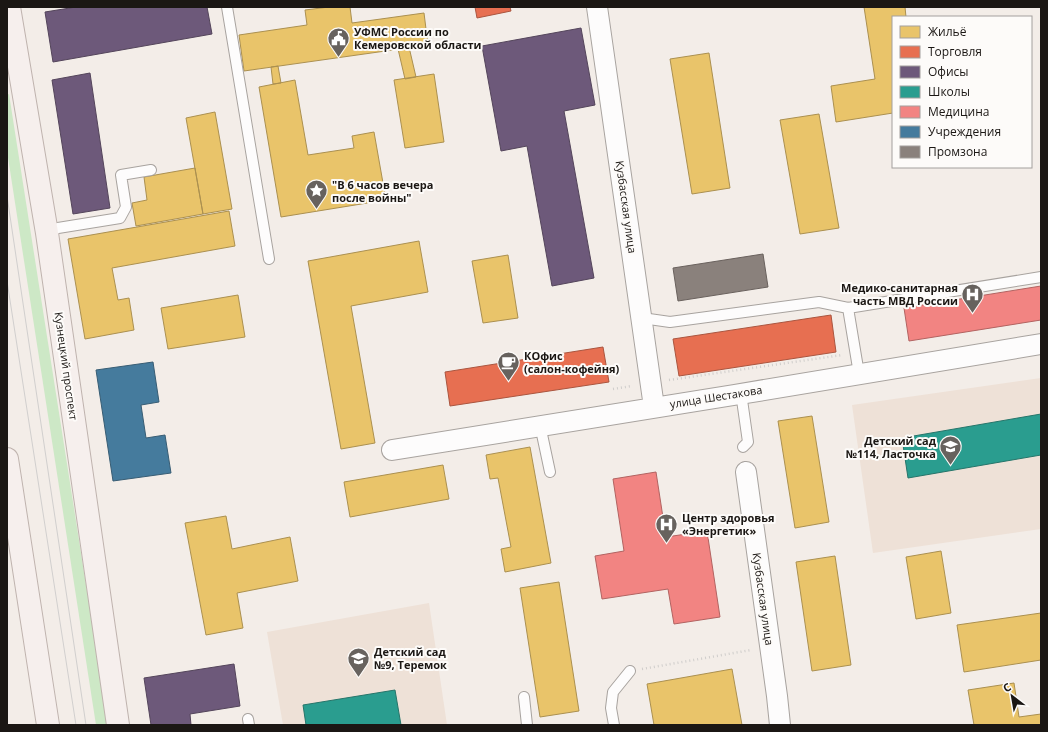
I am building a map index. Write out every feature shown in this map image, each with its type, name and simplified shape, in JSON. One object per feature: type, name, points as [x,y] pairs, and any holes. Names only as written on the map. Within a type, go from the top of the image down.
[{"type":"main road","name":"Кузнецкий проспект","points":[[9,7],[47,233],[118,725]]},
{"type":"main road","points":[[7,459],[9,489],[48,725]]},
{"type":"street","name":"Кузбасская улица","points":[[598,7],[654,407]]},
{"type":"street","name":"улица Шестакова","points":[[392,450],[1041,344]]},
{"type":"street","name":"Кузбасская улица","points":[[746,472],[780,725]]},
{"type":"lane","points":[[227,7],[269,259]]},
{"type":"lane","points":[[47,233],[58,228],[120,218],[126,207],[121,175],[151,170]]},
{"type":"lane","points":[[642,318],[670,322],[818,302],[848,308],[1041,277]]},
{"type":"lane","points":[[848,308],[859,374]]},
{"type":"lane","points":[[741,393],[748,442],[742,448]]},
{"type":"lane","points":[[540,425],[550,472]]},
{"type":"lane","points":[[614,725],[611,708],[613,692],[630,671]]},
{"type":"lane","points":[[524,697],[528,725]]},
{"type":"path","points":[[613,389],[855,353]]},
{"type":"path","points":[[630,671],[770,647]]},
{"type":"shaded area","name":"Детский сад №114, Ласточка","points":[[1041,378],[1041,529],[873,553],[852,405]]},
{"type":"shaded area","name":"Детский сад №9, Теремок","points":[[429,603],[447,725],[283,725],[267,632]]},
{"type":"green space","points":[[9,94],[108,725],[96,725],[7,151],[7,95]]},
{"type":"building: Жильё","points":[[329,7],[350,7],[352,23],[424,13],[428,45],[244,71],[239,35],[307,25],[305,10]]},
{"type":"building: Жильё","points":[[864,7],[905,7],[906,16],[892,16],[892,113],[836,122],[831,86],[875,79]]},
{"type":"building: Жильё","points":[[409,47],[416,77],[405,79],[398,49]]},
{"type":"building: Жильё","points":[[709,53],[730,188],[692,194],[670,59]]},
{"type":"building: Жильё","points":[[278,66],[281,83],[273,84],[271,67]]},
{"type":"building: Жильё","points":[[434,74],[444,142],[405,148],[394,80]]},
{"type":"building: Жильё","points":[[295,80],[308,155],[354,148],[352,136],[374,132],[386,200],[281,217],[259,87]]},
{"type":"building: Жильё","points":[[215,112],[232,209],[203,214],[186,118]]},
{"type":"building: Жильё","points":[[819,114],[839,228],[800,234],[780,120]]},
{"type":"building: Жильё","points":[[195,168],[203,214],[136,226],[132,203],[147,200],[144,177]]},
{"type":"building: Жильё","points":[[229,211],[235,246],[112,268],[118,300],[129,298],[134,330],[85,339],[68,239]]},
{"type":"building: Жильё","points":[[419,241],[428,292],[351,306],[375,443],[341,449],[308,261]]},
{"type":"building: Жильё","points":[[508,255],[518,318],[483,323],[472,261]]},
{"type":"building: Жильё","points":[[238,295],[245,337],[168,349],[161,308]]},
{"type":"building: Жильё","points":[[812,416],[829,522],[795,528],[778,421]]},
{"type":"building: Жильё","points":[[530,447],[551,563],[505,572],[501,549],[511,547],[498,478],[490,479],[486,455]]},
{"type":"building: Жильё","points":[[443,465],[449,499],[350,517],[344,482]]},
{"type":"building: Жильё","points":[[226,516],[232,549],[290,537],[298,581],[237,593],[243,628],[206,635],[185,523]]},
{"type":"building: Жильё","points":[[941,551],[951,613],[916,619],[906,557]]},
{"type":"building: Жильё","points":[[835,556],[851,665],[812,671],[796,562]]},
{"type":"building: Жильё","points":[[559,582],[579,711],[540,717],[520,588]]},
{"type":"building: Жильё","points":[[1041,613],[1041,660],[964,672],[957,625]]},
{"type":"building: Жильё","points":[[732,669],[742,725],[654,725],[647,684]]},
{"type":"building: Жильё","points":[[1014,683],[1019,717],[1041,714],[1041,725],[974,725],[968,690]]},
{"type":"building: Торговля","points":[[475,7],[510,7],[511,11],[477,18]]},
{"type":"building: Торговля","points":[[831,315],[836,352],[679,376],[673,339]]},
{"type":"building: Торговля","points":[[603,347],[609,382],[450,406],[445,372]]},
{"type":"building: Офисы","points":[[76,7],[207,7],[212,34],[53,62],[45,12]]},
{"type":"building: Офисы","points":[[581,28],[595,105],[564,111],[594,278],[552,286],[527,146],[501,151],[482,46]]},
{"type":"building: Офисы","points":[[90,73],[110,208],[73,214],[52,80]]},
{"type":"building: Офисы","points":[[234,664],[240,706],[190,714],[191,725],[151,725],[144,678]]},
{"type":"building: Школы","points":[[1041,414],[1041,455],[908,478],[902,438]]},
{"type":"building: Школы","points":[[395,690],[401,725],[306,725],[303,705]]},
{"type":"building: Медицина","name":"Медико-санитарная часть МВД России","points":[[1041,286],[1041,320],[909,341],[904,308]]},
{"type":"building: Медицина","name":"Центр здоровья «Энергетик»","points":[[656,472],[666,537],[707,531],[720,617],[674,624],[668,589],[602,599],[595,556],[624,551],[613,479]]},
{"type":"building: Учреждения","points":[[153,362],[159,402],[141,405],[146,438],[165,435],[171,473],[113,481],[96,370]]},
{"type":"building: Промзона","points":[[763,254],[768,287],[678,301],[673,268]]},
{"type":"tram line","points":[[7,196],[86,725]]},
{"type":"tram line","points":[[7,281],[76,725]]},
{"type":"place","name":"УФМС России по Кемеровской области","points":[[339,58]]},
{"type":"place","name":"\"В 6 часов вечера после войны\"","points":[[317,210]]},
{"type":"place","name":"Медико-санитарная часть МВД России","points":[[973,314]]},
{"type":"place","name":"КОфис (салон-кофейня)","points":[[508,382]]},
{"type":"place","name":"Детский сад №114, Ласточка","points":[[951,466]]},
{"type":"place","name":"Центр здоровья «Энергетик»","points":[[666,544]]},
{"type":"place","name":"Детский сад №9, Теремок","points":[[358,678]]}]
